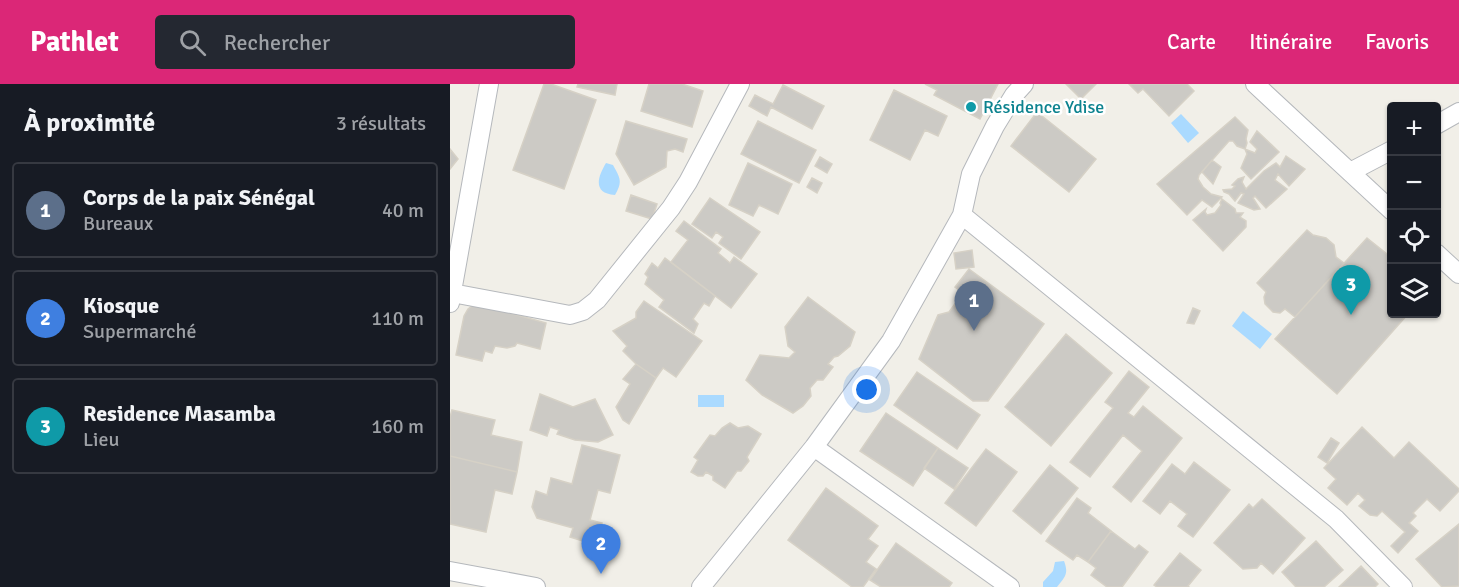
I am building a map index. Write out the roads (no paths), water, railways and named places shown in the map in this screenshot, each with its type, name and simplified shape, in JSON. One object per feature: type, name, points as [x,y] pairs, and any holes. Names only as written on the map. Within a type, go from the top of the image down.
[{"type":"street","points":[[489,84],[451,298],[570,315],[583,311],[597,300],[671,208],[697,165],[740,84]]},
{"type":"street","points":[[701,587],[814,447],[891,341],[963,215],[971,174],[995,126],[1023,84]]},
{"type":"street","points":[[1255,84],[1391,210]]},
{"type":"street","points":[[1441,123],[1459,112]]},
{"type":"street","points":[[1350,172],[1387,153]]},
{"type":"street","points":[[963,215],[1336,519],[1403,587]]},
{"type":"street","points":[[1441,257],[1459,274]]},
{"type":"street","points":[[814,447],[1010,587]]},
{"type":"street","points":[[450,571],[536,587]]},
{"type":"water","points":[[1181,114],[1199,133],[1188,143],[1171,123]]},
{"type":"water","points":[[606,163],[613,165],[619,177],[620,183],[615,195],[608,194],[600,188],[599,179]]},
{"type":"water","points":[[1243,311],[1272,334],[1260,349],[1232,326]]},
{"type":"water","points":[[698,395],[724,395],[724,407],[698,407]]},
{"type":"water","points":[[1064,561],[1066,572],[1060,584],[1057,587],[1043,587],[1043,582],[1053,571],[1055,562]]},
{"type":"place","name":"Résidence Ydise","points":[[971,107]]},
{"type":"place","name":"Residence Masamba","points":[[1351,315]]},
{"type":"place","name":"Corps de la paix Sénégal","points":[[974,331]]},
{"type":"place","name":"Kiosque","points":[[601,574]]}]
